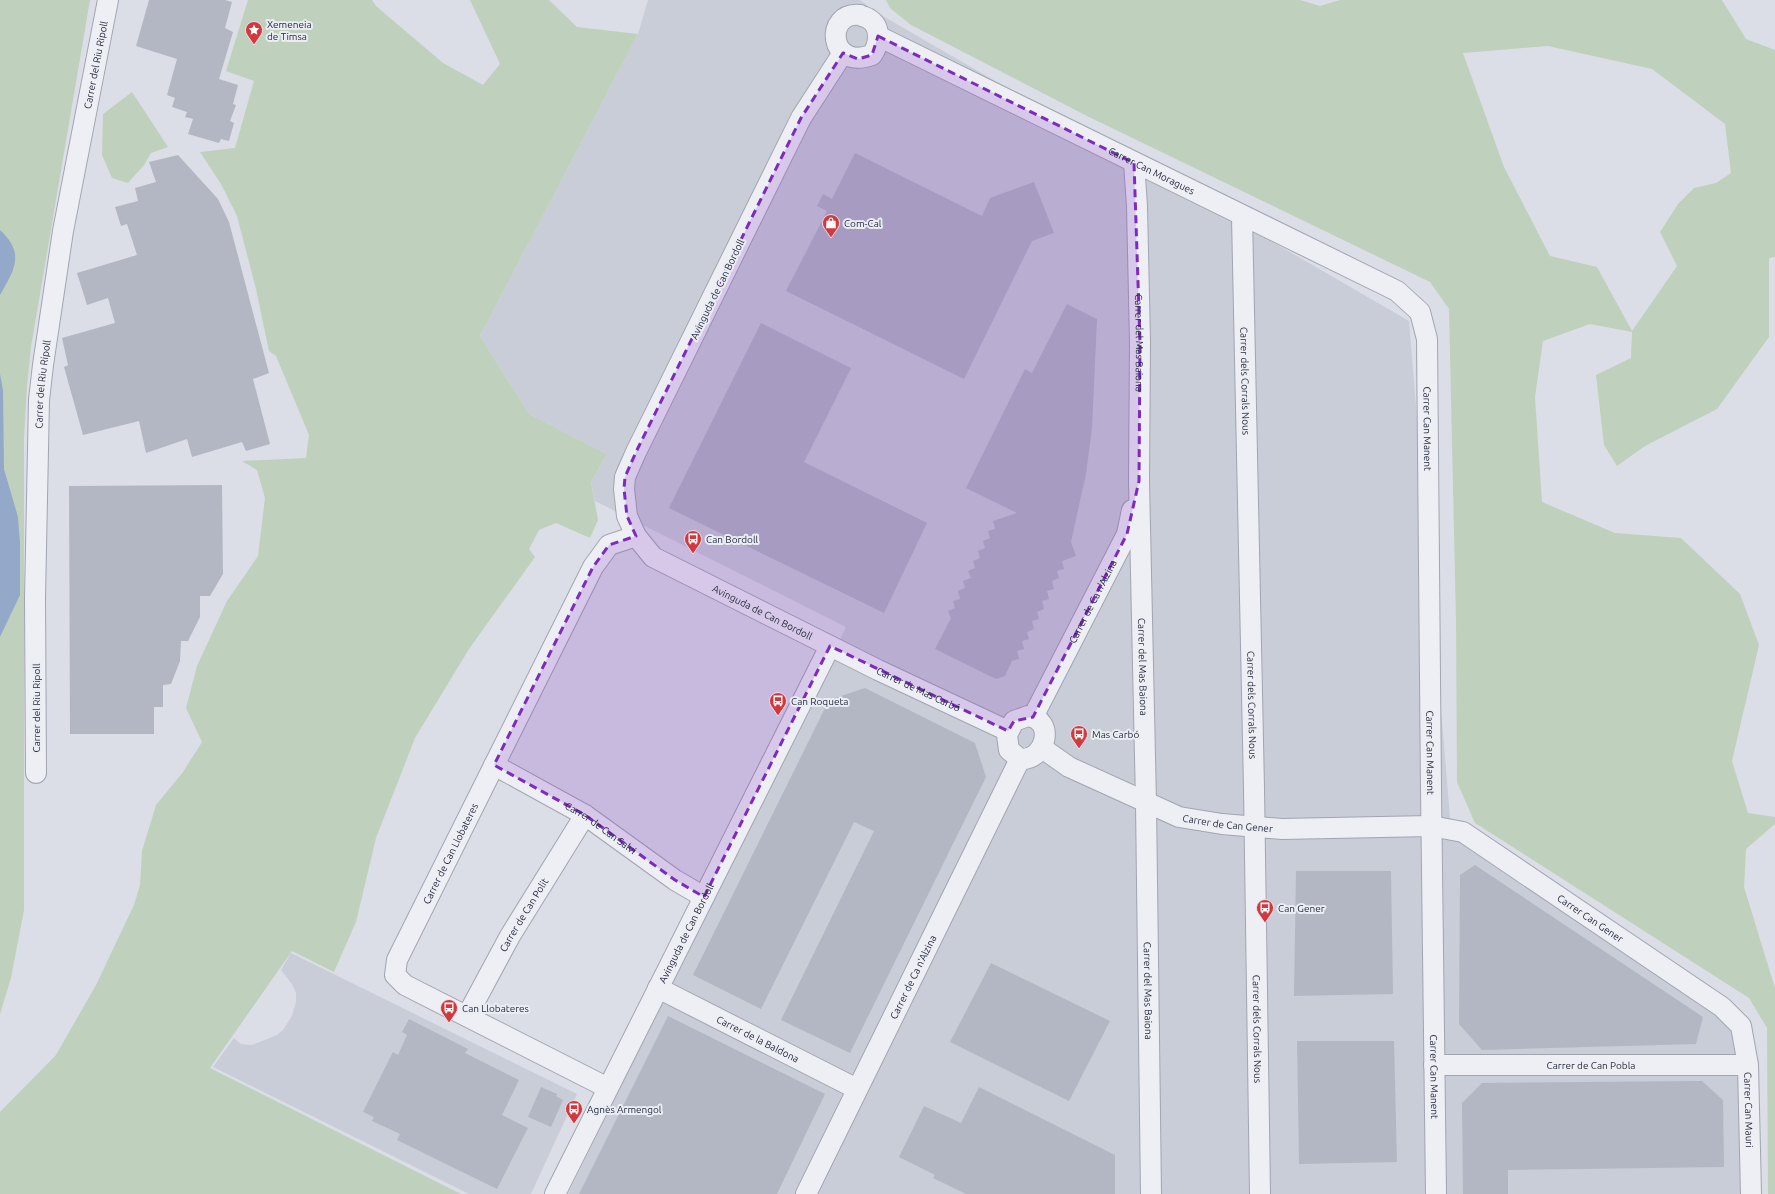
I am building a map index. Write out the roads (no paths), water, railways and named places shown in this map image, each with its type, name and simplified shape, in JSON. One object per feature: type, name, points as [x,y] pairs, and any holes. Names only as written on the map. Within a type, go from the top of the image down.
[{"type":"street","name":"Carrer del Riu Ripoll","points":[[36,773],[35,598],[39,400],[63,231],[108,0]]},
{"type":"street","points":[[859,0],[874,28],[877,46],[872,55],[858,59],[843,53],[837,46],[835,37],[846,8],[874,28]]},
{"type":"street","name":"Carrer Can Moragues","points":[[874,28],[1134,163],[1397,291],[1420,312]]},
{"type":"street","name":"Avinguda de Can Bordoll","points":[[555,1194],[830,646],[653,557],[636,536],[627,516],[624,489],[625,477],[801,118],[843,53]]},
{"type":"street","name":"Carrer del Mas Baiona","points":[[1134,163],[1137,206],[1140,342],[1139,481],[1146,803],[1151,1194]]},
{"type":"street","name":"Carrer dels Corrals Nous","points":[[1242,216],[1260,1194]]},
{"type":"street","name":"Carrer Can Manent","points":[[1420,312],[1427,339],[1436,1194]]},
{"type":"street","name":"Carrer de Ca n'Alzina","points":[[1033,717],[1127,534],[1139,481]]},
{"type":"street","name":"Carrer de Can Llobateres","points":[[608,1088],[405,985],[395,975],[400,953],[593,567],[609,545],[636,536]]},
{"type":"street","name":"Carrer de Mas Carbó","points":[[830,646],[1008,731]]},
{"type":"street","points":[[1023,717],[1033,717],[1042,723],[1046,738],[1042,748],[1030,758],[1020,759],[1009,750],[1007,740],[1008,731],[1014,721],[1023,717]]},
{"type":"street","name":"Carrer de Can Gener","points":[[1042,748],[1069,767],[1179,817],[1254,827],[1282,829],[1431,826]]},
{"type":"street","name":"Carrer de Ca n'Alzina","points":[[806,1194],[1020,759]]},
{"type":"street","name":"Carrer de Can Salvi","points":[[494,765],[585,815],[675,880],[704,897]]},
{"type":"street","name":"Carrer de Can Polit","points":[[467,1016],[510,936],[585,815]]},
{"type":"street","name":"Carrer Can Gener","points":[[1431,826],[1463,832],[1722,1007],[1741,1026]]},
{"type":"street","name":"Carrer de la Baldona","points":[[658,988],[857,1089]]},
{"type":"street","name":"Carrer Can Mauri","points":[[1741,1026],[1748,1065],[1751,1194]]},
{"type":"street","name":"Carrer de Can Pobla","points":[[1434,1064],[1748,1065]]},
{"type":"water","points":[[0,230],[13,246],[15,261],[10,277],[0,295]]},
{"type":"water","points":[[0,374],[3,390],[4,469],[18,517],[20,543],[20,595],[0,637]]},
{"type":"place","name":"Xemeneia de Timsa","points":[[254,45]]},
{"type":"place","name":"Com-Cal","points":[[831,238]]},
{"type":"place","name":"Can Bordoll","points":[[693,554]]},
{"type":"place","name":"Can Roqueta","points":[[778,716]]},
{"type":"place","name":"Mas Carbó","points":[[1079,749]]},
{"type":"place","name":"Can Gener","points":[[1265,923]]},
{"type":"place","name":"Can Llobateres","points":[[449,1023]]},
{"type":"place","name":"Agnès Armengol","points":[[574,1124]]}]
